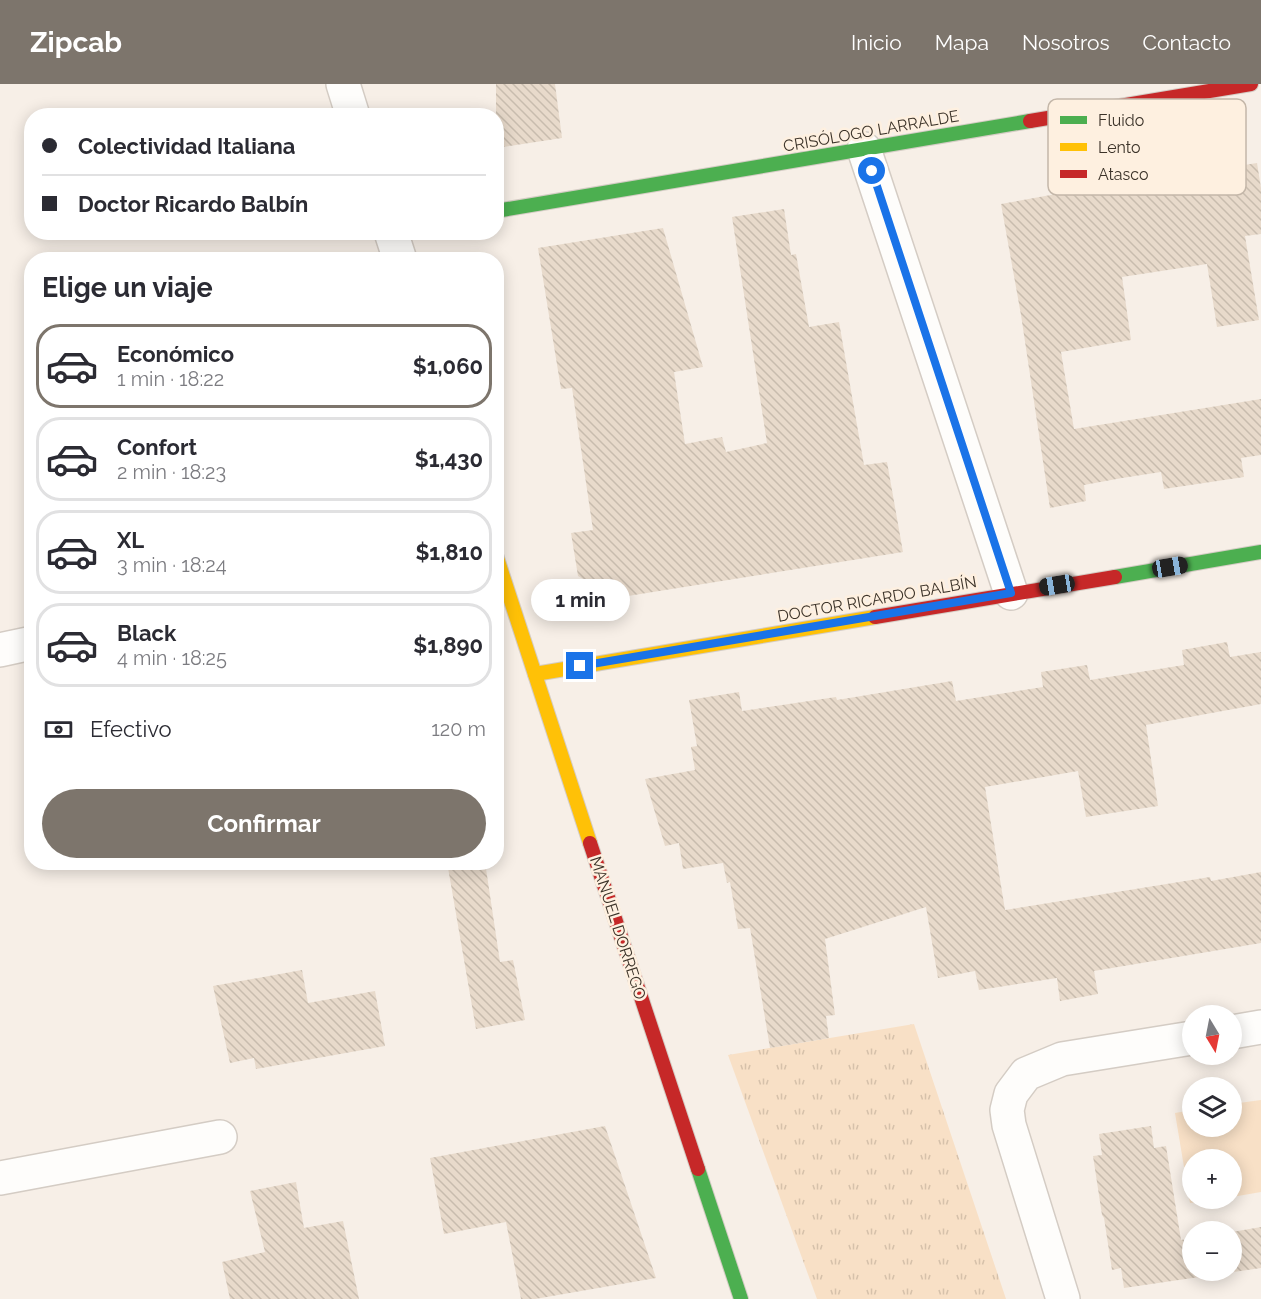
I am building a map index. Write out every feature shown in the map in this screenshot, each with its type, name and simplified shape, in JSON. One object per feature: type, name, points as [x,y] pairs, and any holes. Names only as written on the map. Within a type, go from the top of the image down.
[{"type":"street","points":[[343,84],[350,108]]},
{"type":"street","name":"CRISÓLOGO LARRALDE","points":[[1162,99],[1251,84]]},
{"type":"street","name":"CRISÓLOGO LARRALDE","points":[[504,210],[1048,118]]},
{"type":"street","points":[[864,149],[1011,593]]},
{"type":"street","name":"DOCTOR RICARDO BALBÍN","points":[[535,674],[1261,552]]},
{"type":"street","name":"MANUEL DORREGO","points":[[504,579],[741,1299]]},
{"type":"street","points":[[0,650],[24,645]]},
{"type":"street","points":[[1242,1030],[1261,1027]]},
{"type":"street","points":[[1063,1299],[1009,1125],[1007,1110],[1011,1094],[1026,1074],[1062,1059],[1182,1040]]},
{"type":"street","points":[[0,1178],[220,1137]]},
{"type":"green space","points":[[914,1024],[1006,1299],[817,1299],[728,1055]]},
{"type":"green space","points":[[1261,1100],[1261,1192],[1242,1195],[1242,1149],[1182,1149],[1182,1155],[1175,1113],[1182,1112],[1182,1137],[1242,1137],[1242,1103]]},
{"type":"building","points":[[496,84],[555,84],[562,138],[504,147],[504,108],[496,108]]},
{"type":"building","points":[[1257,163],[1261,188],[1261,234],[1245,236],[1259,320],[1217,327],[1207,264],[1122,277],[1131,340],[1061,352],[1074,429],[1261,399],[1261,455],[1241,458],[1244,477],[1164,489],[1161,472],[1122,478],[1084,485],[1086,501],[1050,508],[1021,315],[1001,204],[1051,195],[1246,195],[1246,165]]},
{"type":"building","points":[[784,209],[791,255],[796,254],[809,327],[839,322],[864,465],[887,462],[903,552],[628,596],[627,589],[606,592],[578,576],[571,533],[593,530],[572,388],[561,389],[538,248],[663,228],[703,367],[674,372],[685,444],[722,437],[726,452],[767,443],[732,217]]},
{"type":"building","points":[[1227,642],[1230,657],[1261,652],[1261,704],[1146,725],[1158,806],[1086,817],[1078,771],[985,787],[1005,910],[1210,877],[1211,881],[1261,872],[1261,943],[1094,971],[1098,994],[1060,1001],[1057,978],[979,990],[975,971],[938,978],[926,907],[825,939],[835,1015],[826,1016],[829,1038],[770,1048],[750,928],[738,929],[730,882],[727,883],[723,863],[683,869],[679,843],[665,846],[645,779],[695,770],[691,747],[697,746],[689,700],[739,692],[742,711],[836,697],[837,700],[952,681],[956,701],[1043,687],[1041,672],[1087,665],[1090,680],[1184,665],[1182,650]]},
{"type":"building","points":[[448,870],[486,870],[500,962],[513,960],[525,1020],[476,1029]]},
{"type":"building","points":[[302,970],[308,1003],[375,991],[385,1046],[256,1069],[254,1058],[230,1063],[213,986]]},
{"type":"building","points":[[605,1126],[656,1278],[535,1299],[521,1299],[506,1222],[444,1234],[430,1158]]},
{"type":"building","points":[[1151,1126],[1154,1148],[1166,1146],[1182,1240],[1182,1280],[1124,1288],[1121,1268],[1112,1270],[1093,1156],[1102,1155],[1099,1134]]},
{"type":"building","points":[[296,1182],[304,1228],[343,1221],[359,1299],[230,1299],[222,1262],[265,1252],[250,1191]]},
{"type":"building","points":[[1261,1227],[1261,1268],[1242,1271],[1242,1230]]},
{"type":"traffic: fast","points":[[504,210],[1030,121]]},
{"type":"traffic: fast","points":[[1115,577],[1261,552]]},
{"type":"traffic: fast","points":[[698,1169],[741,1299]]},
{"type":"traffic: slow","points":[[504,580],[590,843]]},
{"type":"traffic: slow","points":[[535,674],[875,617]]},
{"type":"traffic: jam","points":[[1161,99],[1251,84]]},
{"type":"traffic: jam","points":[[1030,121],[1048,118]]},
{"type":"traffic: jam","points":[[875,617],[1115,577]]},
{"type":"traffic: jam","points":[[590,843],[698,1169]]},
{"type":"route","points":[[580,666],[1011,593],[872,171]]}]
